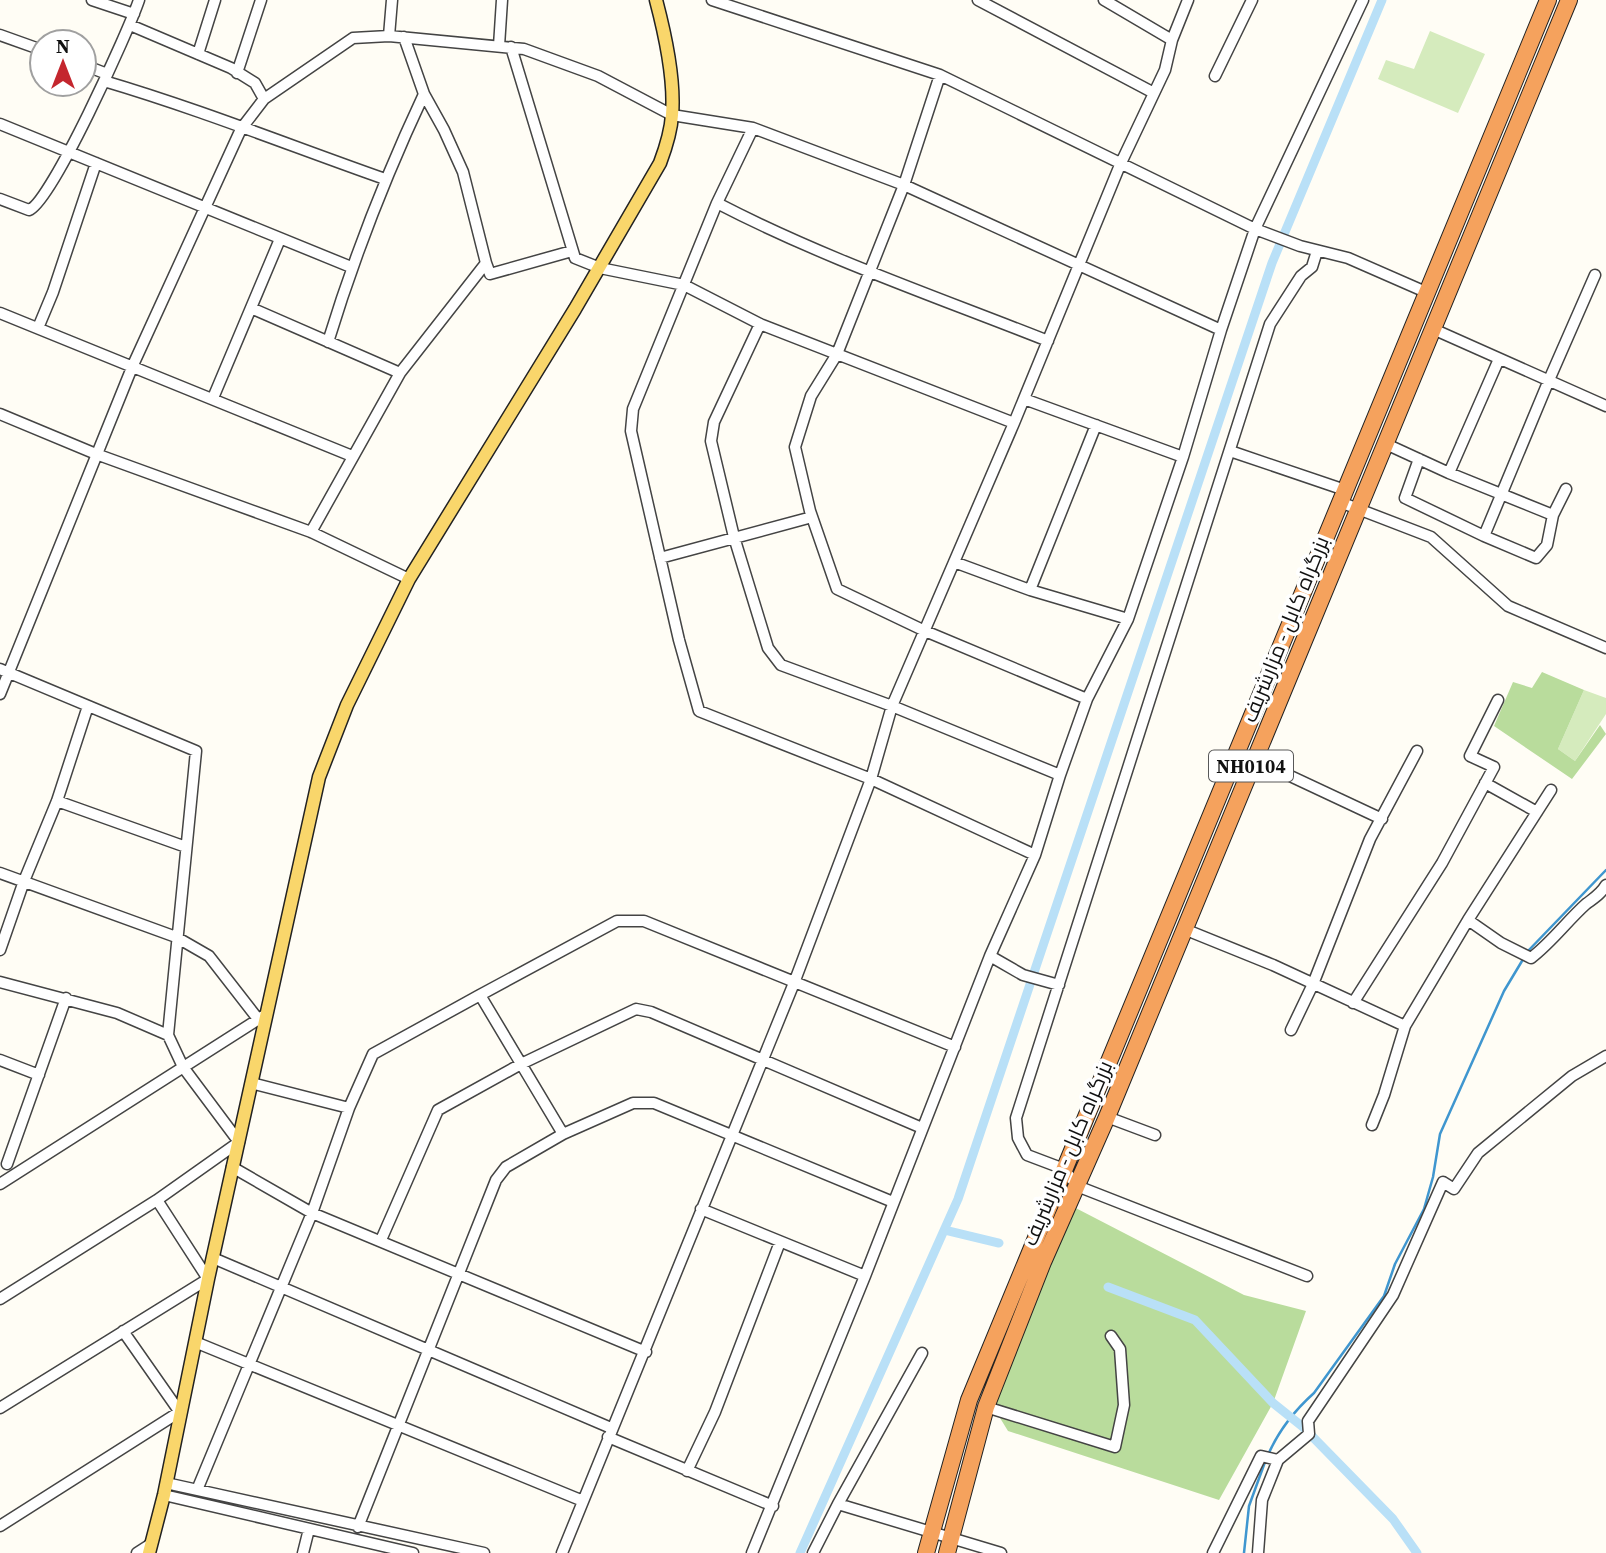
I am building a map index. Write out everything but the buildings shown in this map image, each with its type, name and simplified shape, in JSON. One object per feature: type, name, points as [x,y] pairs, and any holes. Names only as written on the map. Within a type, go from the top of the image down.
[{"type":"highway","name":"بزرگراه کابل - مزارشریف","points":[[926,1553],[969,1400],[1548,0]]},
{"type":"highway","name":"بزرگراه کابل - مزارشریف","points":[[949,1546],[986,1407],[1043,1262],[1107,1117],[1569,0]]},
{"type":"main road","points":[[150,1548],[239,1142],[262,1017],[319,777],[347,705],[409,579],[600,268],[660,163],[669,139],[673,115],[672,87],[656,0]]},
{"type":"street","points":[[92,0],[231,68],[254,83],[264,99]]},
{"type":"street","points":[[0,199],[32,210],[53,179],[105,78],[139,0]]},
{"type":"street","points":[[198,54],[215,0]]},
{"type":"street","points":[[237,74],[261,0]]},
{"type":"street","points":[[389,36],[393,0]]},
{"type":"street","points":[[502,0],[505,47],[575,258],[600,268],[684,285],[760,324],[1014,423]]},
{"type":"street","points":[[712,0],[940,75],[1268,235],[1348,258],[1428,293]]},
{"type":"street","points":[[978,0],[1154,93]]},
{"type":"street","points":[[1106,0],[1172,40]]},
{"type":"street","points":[[562,1553],[794,983],[871,779],[892,706],[1014,423],[1120,165],[1164,70],[1172,40],[1188,0]]},
{"type":"street","points":[[1215,76],[1252,0]]},
{"type":"street","points":[[752,1553],[865,1276],[990,956],[1035,855],[1087,699],[1128,619],[1183,457],[1255,229],[1363,0]]},
{"type":"street","points":[[0,34],[28,45]]},
{"type":"street","points":[[0,694],[4,670],[133,365],[241,129],[264,99],[353,38],[389,36],[524,49],[598,76],[673,115],[753,128],[904,186],[1221,330]]},
{"type":"street","points":[[404,37],[424,94],[463,172],[490,274],[572,251]]},
{"type":"street","points":[[98,74],[241,129],[385,179]]},
{"type":"street","points":[[940,75],[904,186],[837,354],[811,396],[795,447],[812,517],[836,589],[925,631],[1087,699]]},
{"type":"street","points":[[328,342],[351,267],[385,179],[424,94]]},
{"type":"street","points":[[0,124],[351,267]]},
{"type":"street","points":[[753,128],[717,203],[633,410],[631,431],[679,640],[699,711],[871,779],[1035,855]]},
{"type":"street","points":[[38,328],[53,292],[96,163]]},
{"type":"street","points":[[717,203],[759,225],[869,271],[1048,341]]},
{"type":"street","points":[[213,398],[280,239]]},
{"type":"street","points":[[1307,1276],[1077,1186],[1065,1169],[1027,1155],[1018,1139],[1016,1118],[1270,324],[1301,276],[1312,267],[1317,251]]},
{"type":"street","points":[[311,532],[400,373],[486,263]]},
{"type":"street","points":[[1484,536],[1595,275]]},
{"type":"street","points":[[251,308],[400,373]]},
{"type":"street","points":[[0,313],[352,456]]},
{"type":"street","points":[[760,324],[714,422],[711,441],[734,537],[768,648],[782,665],[892,706],[1060,775]]},
{"type":"street","points":[[1433,329],[1606,406]]},
{"type":"street","points":[[1449,473],[1499,359]]},
{"type":"street","points":[[1024,399],[1183,457]]},
{"type":"street","points":[[0,427],[3,415],[96,454],[311,532],[409,579]]},
{"type":"street","points":[[1030,590],[1096,425]]},
{"type":"street","points":[[1386,444],[1553,515]]},
{"type":"street","points":[[1230,451],[1342,496],[1358,509],[1431,537],[1508,606],[1606,648]]},
{"type":"street","points":[[1419,459],[1405,498],[1536,558],[1546,545],[1553,515],[1566,489]]},
{"type":"street","points":[[660,558],[812,517]]},
{"type":"street","points":[[954,562],[1030,590],[1128,619]]},
{"type":"street","points":[[0,1299],[157,1200],[239,1142],[183,1067],[168,1035],[196,751],[4,670]]},
{"type":"street","points":[[1353,1003],[1441,863],[1494,767],[1470,756],[1498,700]]},
{"type":"street","points":[[0,950],[24,881],[57,801],[88,706]]},
{"type":"street","points":[[1291,1030],[1370,839],[1417,751]]},
{"type":"street","points":[[1254,759],[1382,819]]},
{"type":"street","points":[[1485,783],[1537,812]]},
{"type":"street","points":[[1372,1125],[1405,1026],[1468,920],[1551,790]]},
{"type":"street","points":[[57,801],[186,847]]},
{"type":"street","points":[[0,873],[176,937],[209,956],[262,1017],[0,1184]]},
{"type":"street","points":[[1468,920],[1501,943],[1531,958],[1550,943],[1606,886]]},
{"type":"street","points":[[197,1490],[247,1364],[312,1213],[349,1108],[373,1054],[617,921],[644,921],[955,1046]]},
{"type":"street","points":[[1184,929],[1405,1026]]},
{"type":"street","points":[[990,956],[1023,975],[1059,985]]},
{"type":"street","points":[[0,982],[117,1013],[168,1035]]},
{"type":"street","points":[[480,995],[563,1134]]},
{"type":"street","points":[[22,1170],[3,1163],[39,1075],[66,998]]},
{"type":"street","points":[[381,1240],[439,1110],[521,1064],[636,1009],[651,1012],[922,1128]]},
{"type":"street","points":[[1213,1553],[1261,1456],[1271,1458],[1309,1434],[1308,1421],[1392,1295],[1443,1182],[1454,1189],[1478,1153],[1572,1076],[1606,1056]]},
{"type":"street","points":[[0,1060],[39,1075]]},
{"type":"street","points":[[251,1083],[349,1108]]},
{"type":"street","points":[[358,1527],[496,1180],[506,1167],[563,1134],[634,1103],[654,1103],[893,1202]]},
{"type":"street","points":[[1107,1117],[1155,1135]]},
{"type":"street","points":[[232,1167],[312,1213],[646,1352]]},
{"type":"street","points":[[0,1408],[208,1279],[157,1200]]},
{"type":"street","points":[[701,1209],[865,1276]]},
{"type":"street","points":[[687,1471],[715,1412],[780,1242]]},
{"type":"street","points":[[213,1258],[429,1351],[609,1432],[687,1471],[773,1506]]},
{"type":"street","points":[[0,1526],[180,1411],[123,1331]]},
{"type":"street","points":[[986,1407],[1115,1447],[1124,1405],[1120,1349],[1111,1336]]},
{"type":"street","points":[[195,1342],[583,1501]]},
{"type":"street","points":[[813,1553],[922,1353]]},
{"type":"street","points":[[1258,1553],[1262,1500],[1271,1458]]},
{"type":"street","points":[[165,1489],[197,1490],[484,1553]]},
{"type":"street","points":[[165,1489],[309,1530],[408,1552]]},
{"type":"street","points":[[838,1504],[931,1533],[949,1546],[1001,1553]]},
{"type":"street","points":[[303,1553],[309,1530]]},
{"type":"street","points":[[136,1553],[150,1548]]},
{"type":"green space","points":[[1430,31],[1485,54],[1458,113],[1378,79],[1386,60],[1414,69]]},
{"type":"green space","points":[[1542,672],[1584,690],[1558,749],[1575,761],[1600,725],[1606,734],[1572,779],[1494,726],[1513,682],[1532,688]]},
{"type":"green space","points":[[1584,690],[1606,698],[1606,714],[1575,761],[1558,749]]},
{"type":"green space","points":[[1066,1203],[1244,1295],[1306,1311],[1273,1403],[1219,1500],[1008,1431],[989,1400]]},
{"type":"waterway","points":[[800,1553],[958,1199],[1272,263],[1382,0]]},
{"type":"waterway","points":[[1527,952],[1606,870]]},
{"type":"waterway","points":[[1268,1455],[1288,1422],[1314,1393],[1384,1296],[1395,1264],[1424,1209],[1433,1177],[1440,1134],[1504,991],[1522,961]]},
{"type":"waterway","points":[[945,1230],[999,1243]]},
{"type":"waterway","points":[[1108,1287],[1195,1320],[1273,1403],[1303,1427],[1393,1519],[1417,1553]]},
{"type":"waterway","points":[[1244,1553],[1249,1506],[1265,1462]]}]
